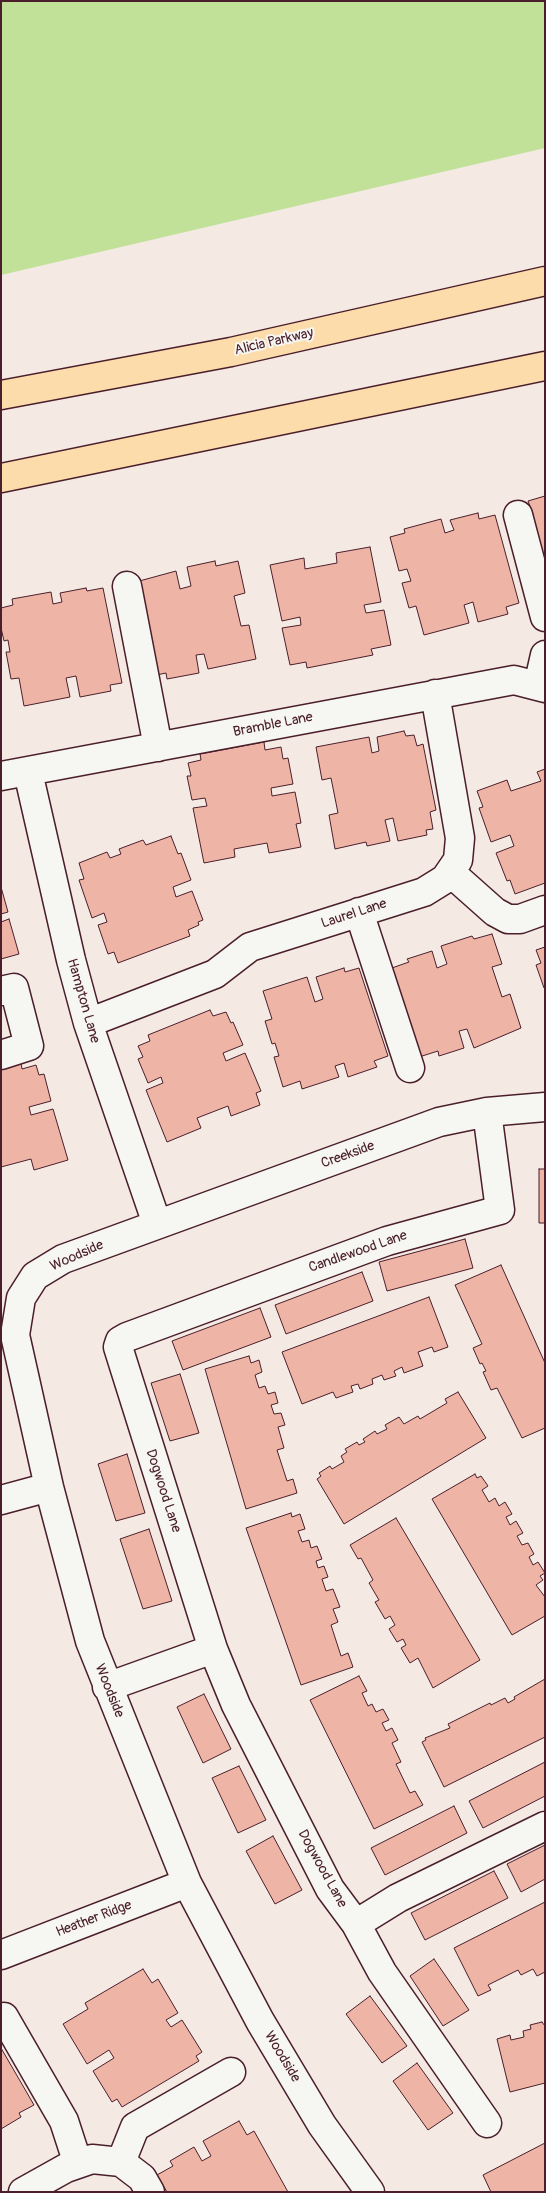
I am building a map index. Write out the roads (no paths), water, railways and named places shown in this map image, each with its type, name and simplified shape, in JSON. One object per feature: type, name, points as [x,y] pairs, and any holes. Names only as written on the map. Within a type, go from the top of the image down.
[{"type":"main road","name":"Alicia Parkway","points":[[1,395],[231,352],[545,281]]},
{"type":"main road","points":[[1,478],[545,366]]},
{"type":"street","points":[[518,515],[545,616]]},
{"type":"street","points":[[127,586],[158,747]]},
{"type":"street","points":[[541,687],[545,655]]},
{"type":"street","name":"Bramble Lane","points":[[1,776],[514,680],[541,687]]},
{"type":"street","name":"Laurel Lane","points":[[88,1022],[215,974],[250,947],[424,892],[445,879],[458,860],[460,838],[435,694]]},
{"type":"street","name":"Hampton Lane","points":[[28,772],[71,960],[88,1022],[157,1224]]},
{"type":"street","points":[[450,872],[495,912],[508,919],[520,919],[545,910]]},
{"type":"street","points":[[360,912],[410,1068]]},
{"type":"street","points":[[1,991],[14,988],[29,1046],[1,1055]]},
{"type":"street","name":"Creekside","points":[[157,1224],[439,1122],[487,1112],[545,1107]]},
{"type":"street","name":"Candlewood Lane","points":[[127,1336],[387,1241],[500,1210],[487,1112]]},
{"type":"street","name":"Woodside","points":[[157,1224],[64,1259],[35,1276],[20,1298],[14,1335],[49,1487],[90,1641],[187,1883],[260,2021],[322,2125],[370,2192]]},
{"type":"street","name":"Dogwood Lane","points":[[127,1336],[120,1341],[118,1348],[213,1649],[236,1704],[330,1889],[356,1924],[382,1972],[486,2123]]},
{"type":"street","points":[[1,1500],[49,1487]]},
{"type":"street","points":[[107,1687],[213,1649]]},
{"type":"street","points":[[356,1924],[398,1898],[545,1826]]},
{"type":"street","name":"Heather Ridge","points":[[1,1955],[187,1883]]},
{"type":"street","points":[[4,2017],[64,2121],[78,2164]]},
{"type":"street","points":[[121,2162],[136,2127],[231,2072]]},
{"type":"street","points":[[23,2192],[78,2164],[92,2159],[121,2162],[142,2178],[150,2192]]}]
